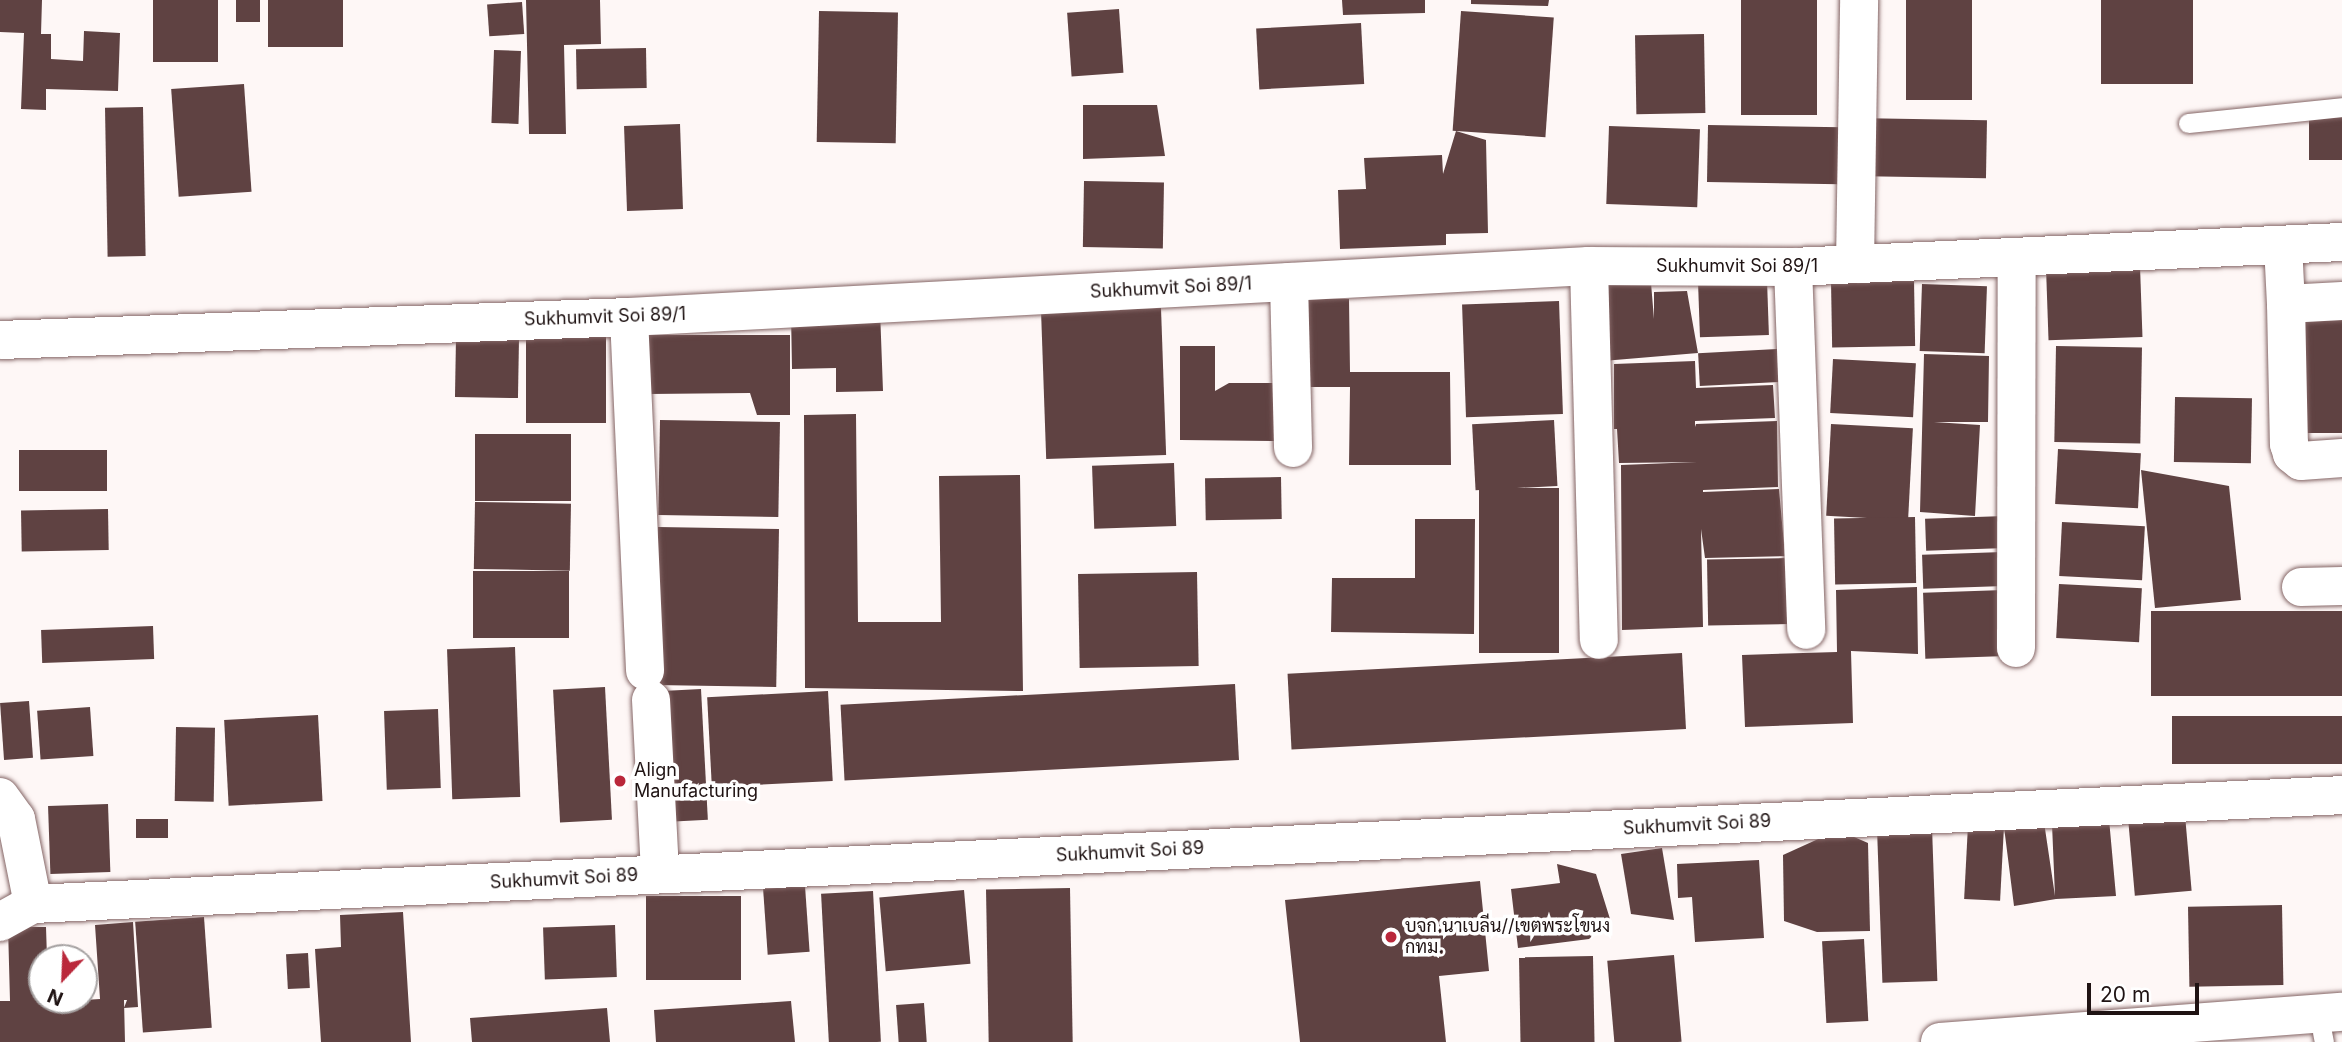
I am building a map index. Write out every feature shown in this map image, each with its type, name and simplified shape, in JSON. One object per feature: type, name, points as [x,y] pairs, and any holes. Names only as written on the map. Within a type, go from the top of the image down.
[{"type":"street","points":[[1855,264],[1859,0]]},
{"type":"street","name":"Sukhumvit Soi 89/1","points":[[0,340],[629,317],[1589,266],[1793,267],[2342,242]]},
{"type":"street","points":[[2283,245],[2289,444],[2292,454],[2301,461],[2342,458]]},
{"type":"street","points":[[2016,649],[2017,258]]},
{"type":"street","points":[[1589,266],[1599,640]]},
{"type":"street","points":[[1793,267],[1806,630]]},
{"type":"street","points":[[1289,282],[1293,448]]},
{"type":"street","points":[[2286,304],[2342,301]]},
{"type":"street","points":[[629,317],[660,874]]},
{"type":"street","points":[[2301,586],[2342,586]]},
{"type":"street","name":"Sukhumvit Soi 89","points":[[0,797],[16,819],[16,913],[660,874],[2342,795]]},
{"type":"street","points":[[1940,1042],[2332,1029]]},
{"type":"lane","points":[[2188,123],[2342,107]]},
{"type":"lane","points":[[2210,1039],[2332,1029]]},
{"type":"building","points":[[0,0],[42,0],[41,34],[51,34],[51,59],[83,61],[84,31],[120,33],[118,91],[46,89],[46,110],[21,109],[24,33],[0,32]]},
{"type":"building","points":[[153,0],[218,0],[218,62],[153,62]]},
{"type":"building","points":[[236,0],[260,0],[260,22],[236,22]]},
{"type":"building","points":[[268,0],[343,0],[343,47],[268,47]]},
{"type":"building","points":[[526,0],[600,0],[601,44],[564,45],[566,134],[529,134]]},
{"type":"building","points":[[1342,0],[1425,0],[1425,13],[1343,15]]},
{"type":"building","points":[[1471,0],[1549,0],[1548,6],[1471,4]]},
{"type":"building","points":[[1741,0],[1817,0],[1817,115],[1741,115]]},
{"type":"building","points":[[1906,0],[1972,0],[1972,100],[1906,100]]},
{"type":"building","points":[[2101,0],[2193,0],[2193,84],[2101,84]]},
{"type":"building","points":[[522,2],[524,34],[489,36],[487,4]]},
{"type":"building","points":[[1119,9],[1123,73],[1072,76],[1067,13]]},
{"type":"building","points":[[819,11],[898,12],[896,143],[817,142]]},
{"type":"building","points":[[1461,11],[1554,17],[1545,137],[1453,131]]},
{"type":"building","points":[[1361,23],[1364,84],[1259,89],[1256,28]]},
{"type":"building","points":[[1704,34],[1705,113],[1636,114],[1635,35]]},
{"type":"building","points":[[646,48],[647,88],[577,89],[576,49]]},
{"type":"building","points":[[494,50],[521,51],[518,124],[491,123]]},
{"type":"building","points":[[244,84],[252,192],[179,197],[171,89]]},
{"type":"building","points":[[1083,105],[1157,105],[1165,156],[1083,159]]},
{"type":"building","points":[[143,107],[146,256],[108,257],[105,108]]},
{"type":"building","points":[[2309,117],[2342,117],[2342,160],[2309,160]]},
{"type":"building","points":[[1854,118],[1987,120],[1986,178],[1853,176]]},
{"type":"building","points":[[680,124],[683,209],[627,211],[624,126]]},
{"type":"building","points":[[1708,125],[1841,127],[1840,184],[1707,182]]},
{"type":"building","points":[[1609,126],[1700,129],[1697,207],[1606,204]]},
{"type":"building","points":[[1456,131],[1486,140],[1488,233],[1446,234],[1446,245],[1340,249],[1338,190],[1366,189],[1364,158],[1442,155],[1443,174]]},
{"type":"building","points":[[1084,181],[1164,182],[1163,248],[1083,247]]},
{"type":"building","points":[[2140,266],[2142,337],[2049,340],[2046,269]]},
{"type":"building","points":[[1767,280],[1769,335],[1700,337],[1698,282]]},
{"type":"building","points":[[1914,280],[1915,346],[1832,347],[1831,281]]},
{"type":"building","points":[[1601,283],[1651,283],[1654,319],[1654,292],[1687,291],[1698,353],[1603,361]]},
{"type":"building","points":[[1922,284],[1987,286],[1985,353],[1920,351]]},
{"type":"building","points":[[1304,298],[1349,299],[1350,372],[1450,372],[1451,465],[1349,465],[1350,387],[1304,387]]},
{"type":"building","points":[[1559,301],[1563,414],[1466,417],[1462,304]]},
{"type":"building","points":[[1161,308],[1166,455],[1046,459],[1041,312]]},
{"type":"building","points":[[880,310],[883,391],[836,392],[836,368],[792,369],[791,313]]},
{"type":"building","points":[[2303,313],[2342,313],[2342,433],[2303,433]]},
{"type":"building","points":[[648,335],[790,335],[790,415],[757,415],[750,393],[649,394]]},
{"type":"building","points":[[526,336],[606,336],[606,423],[526,423]]},
{"type":"building","points":[[456,338],[519,339],[518,398],[455,397]]},
{"type":"building","points":[[1180,346],[1215,346],[1215,391],[1229,383],[1274,383],[1274,441],[1180,440]]},
{"type":"building","points":[[2056,346],[2142,348],[2140,443],[2054,442]]},
{"type":"building","points":[[1777,349],[1779,382],[1700,386],[1698,353]]},
{"type":"building","points":[[1924,354],[1989,356],[1988,422],[1934,422],[1980,425],[1975,516],[1920,512]]},
{"type":"building","points":[[1833,359],[1916,363],[1913,417],[1830,413]]},
{"type":"building","points":[[1695,361],[1696,388],[1773,385],[1775,418],[1695,421],[1695,427],[1696,424],[1777,421],[1778,487],[1703,492],[1779,489],[1785,556],[1705,558],[1701,529],[1703,627],[1622,630],[1621,465],[1697,462],[1619,463],[1617,429],[1614,429],[1614,364]]},
{"type":"building","points":[[2175,397],[2252,398],[2251,463],[2174,462]]},
{"type":"building","points":[[856,414],[858,622],[941,622],[939,476],[1020,475],[1023,691],[805,688],[804,415]]},
{"type":"building","points":[[660,420],[780,422],[778,517],[658,515]]},
{"type":"building","points":[[1554,420],[1557,486],[1476,490],[1472,424]]},
{"type":"building","points":[[1831,424],[1913,428],[1908,520],[1826,516]]},
{"type":"building","points":[[475,434],[571,434],[571,501],[475,501]]},
{"type":"building","points":[[2058,449],[2141,453],[2138,508],[2055,504]]},
{"type":"building","points":[[19,450],[107,450],[107,491],[19,491]]},
{"type":"building","points":[[1174,463],[1176,526],[1094,529],[1092,466]]},
{"type":"building","points":[[2141,470],[2229,486],[2241,600],[2155,608]]},
{"type":"building","points":[[1281,477],[1282,519],[1206,520],[1205,478]]},
{"type":"building","points":[[1479,488],[1559,488],[1559,653],[1479,653]]},
{"type":"building","points":[[475,502],[571,504],[570,571],[474,569]]},
{"type":"building","points":[[108,509],[109,550],[22,552],[21,511]]},
{"type":"building","points":[[2005,516],[2006,548],[1926,551],[1925,519]]},
{"type":"building","points":[[1915,517],[1916,583],[1835,584],[1834,518]]},
{"type":"building","points":[[1415,519],[1475,519],[1474,634],[1331,632],[1332,578],[1415,578]]},
{"type":"building","points":[[2062,522],[2145,526],[2142,580],[2059,576]]},
{"type":"building","points":[[658,527],[779,529],[776,687],[655,685]]},
{"type":"building","points":[[2003,552],[2004,586],[1923,589],[1922,555]]},
{"type":"building","points":[[1788,558],[1789,624],[1708,625],[1707,559]]},
{"type":"building","points":[[473,571],[569,571],[569,638],[473,638]]},
{"type":"building","points":[[1197,572],[1199,666],[1080,668],[1078,574]]},
{"type":"building","points":[[2059,584],[2142,588],[2139,642],[2056,638]]},
{"type":"building","points":[[1917,587],[1918,654],[1851,651],[1853,723],[1745,727],[1742,655],[1837,652],[1836,590]]},
{"type":"building","points":[[2004,590],[2006,656],[1925,659],[1923,593]]},
{"type":"building","points":[[2151,611],[2342,611],[2342,696],[2151,696]]},
{"type":"building","points":[[153,626],[154,659],[42,663],[41,630]]},
{"type":"building","points":[[515,647],[520,797],[452,799],[447,649]]},
{"type":"building","points":[[1682,653],[1686,729],[1292,750],[1288,674]]},
{"type":"building","points":[[1235,684],[1239,760],[845,781],[841,705]]},
{"type":"building","points":[[605,687],[612,820],[560,823],[553,690]]},
{"type":"building","points":[[701,689],[708,820],[655,823],[648,692]]},
{"type":"building","points":[[828,691],[833,781],[712,787],[707,697]]},
{"type":"building","points":[[29,701],[33,758],[4,760],[0,703]]},
{"type":"building","points":[[90,707],[93,756],[41,760],[37,711]]},
{"type":"building","points":[[438,709],[441,788],[387,790],[384,711]]},
{"type":"building","points":[[318,715],[323,801],[229,806],[224,720]]},
{"type":"building","points":[[2172,716],[2342,716],[2342,764],[2172,764]]},
{"type":"building","points":[[176,727],[215,728],[214,802],[175,801]]},
{"type":"building","points":[[108,804],[110,872],[50,874],[48,806]]},
{"type":"building","points":[[2185,815],[2192,891],[2135,896],[2128,820]]},
{"type":"building","points":[[136,819],[168,819],[168,838],[136,838]]},
{"type":"building","points":[[2109,819],[2116,896],[2056,899],[2014,906],[2004,827],[2044,822],[2055,896],[2052,824]]},
{"type":"building","points":[[1968,825],[2004,827],[2000,901],[1964,899]]},
{"type":"building","points":[[1932,827],[1937,981],[1882,983],[1877,829]]},
{"type":"building","points":[[1838,830],[1868,843],[1870,931],[1817,932],[1784,921],[1783,855]]},
{"type":"building","points":[[1662,848],[1674,920],[1631,914],[1621,854]]},
{"type":"building","points":[[1759,860],[1764,938],[1695,942],[1692,897],[1678,898],[1677,864]]},
{"type":"building","points":[[1557,864],[1596,874],[1610,919],[1589,939],[1518,948],[1511,889],[1560,883]]},
{"type":"building","points":[[1480,881],[1489,971],[1439,976],[1446,1042],[1300,1042],[1285,900]]},
{"type":"building","points":[[805,886],[810,952],[768,955],[763,889]]},
{"type":"building","points":[[1070,888],[1073,1042],[989,1042],[986,889]]},
{"type":"building","points":[[964,890],[970,964],[886,971],[879,897]]},
{"type":"building","points":[[873,891],[881,1042],[829,1042],[821,894]]},
{"type":"building","points":[[646,896],[741,896],[741,980],[646,980]]},
{"type":"building","points":[[2282,905],[2283,985],[2189,987],[2188,907]]},
{"type":"building","points":[[403,912],[411,1042],[321,1042],[315,949],[341,947],[340,915]]},
{"type":"building","points":[[204,917],[212,1028],[143,1033],[135,922]]},
{"type":"building","points":[[133,922],[138,1007],[124,1008],[125,1042],[0,1042],[0,1001],[10,1001],[8,927],[46,927],[47,944],[28,944],[28,1014],[98,1014],[100,999],[95,925]]},
{"type":"building","points":[[615,925],[617,977],[545,979],[543,928]]},
{"type":"building","points":[[1864,939],[1868,1021],[1826,1023],[1822,941]]},
{"type":"building","points":[[308,953],[310,988],[288,989],[286,954]]},
{"type":"building","points":[[1674,955],[1682,1042],[1614,1042],[1607,961]]},
{"type":"building","points":[[1593,956],[1595,1042],[1520,1042],[1519,957]]},
{"type":"building","points":[[791,1001],[795,1042],[656,1042],[654,1010]]},
{"type":"building","points":[[924,1003],[927,1042],[899,1042],[896,1005]]},
{"type":"building","points":[[607,1008],[610,1042],[472,1042],[470,1018]]},
{"type":"place","name":"Align Manufacturing","points":[[620,781]]},
{"type":"place","name":"บจก.นาเบลีน//เขตพระโขนง กทม.","points":[[1391,937]]}]
